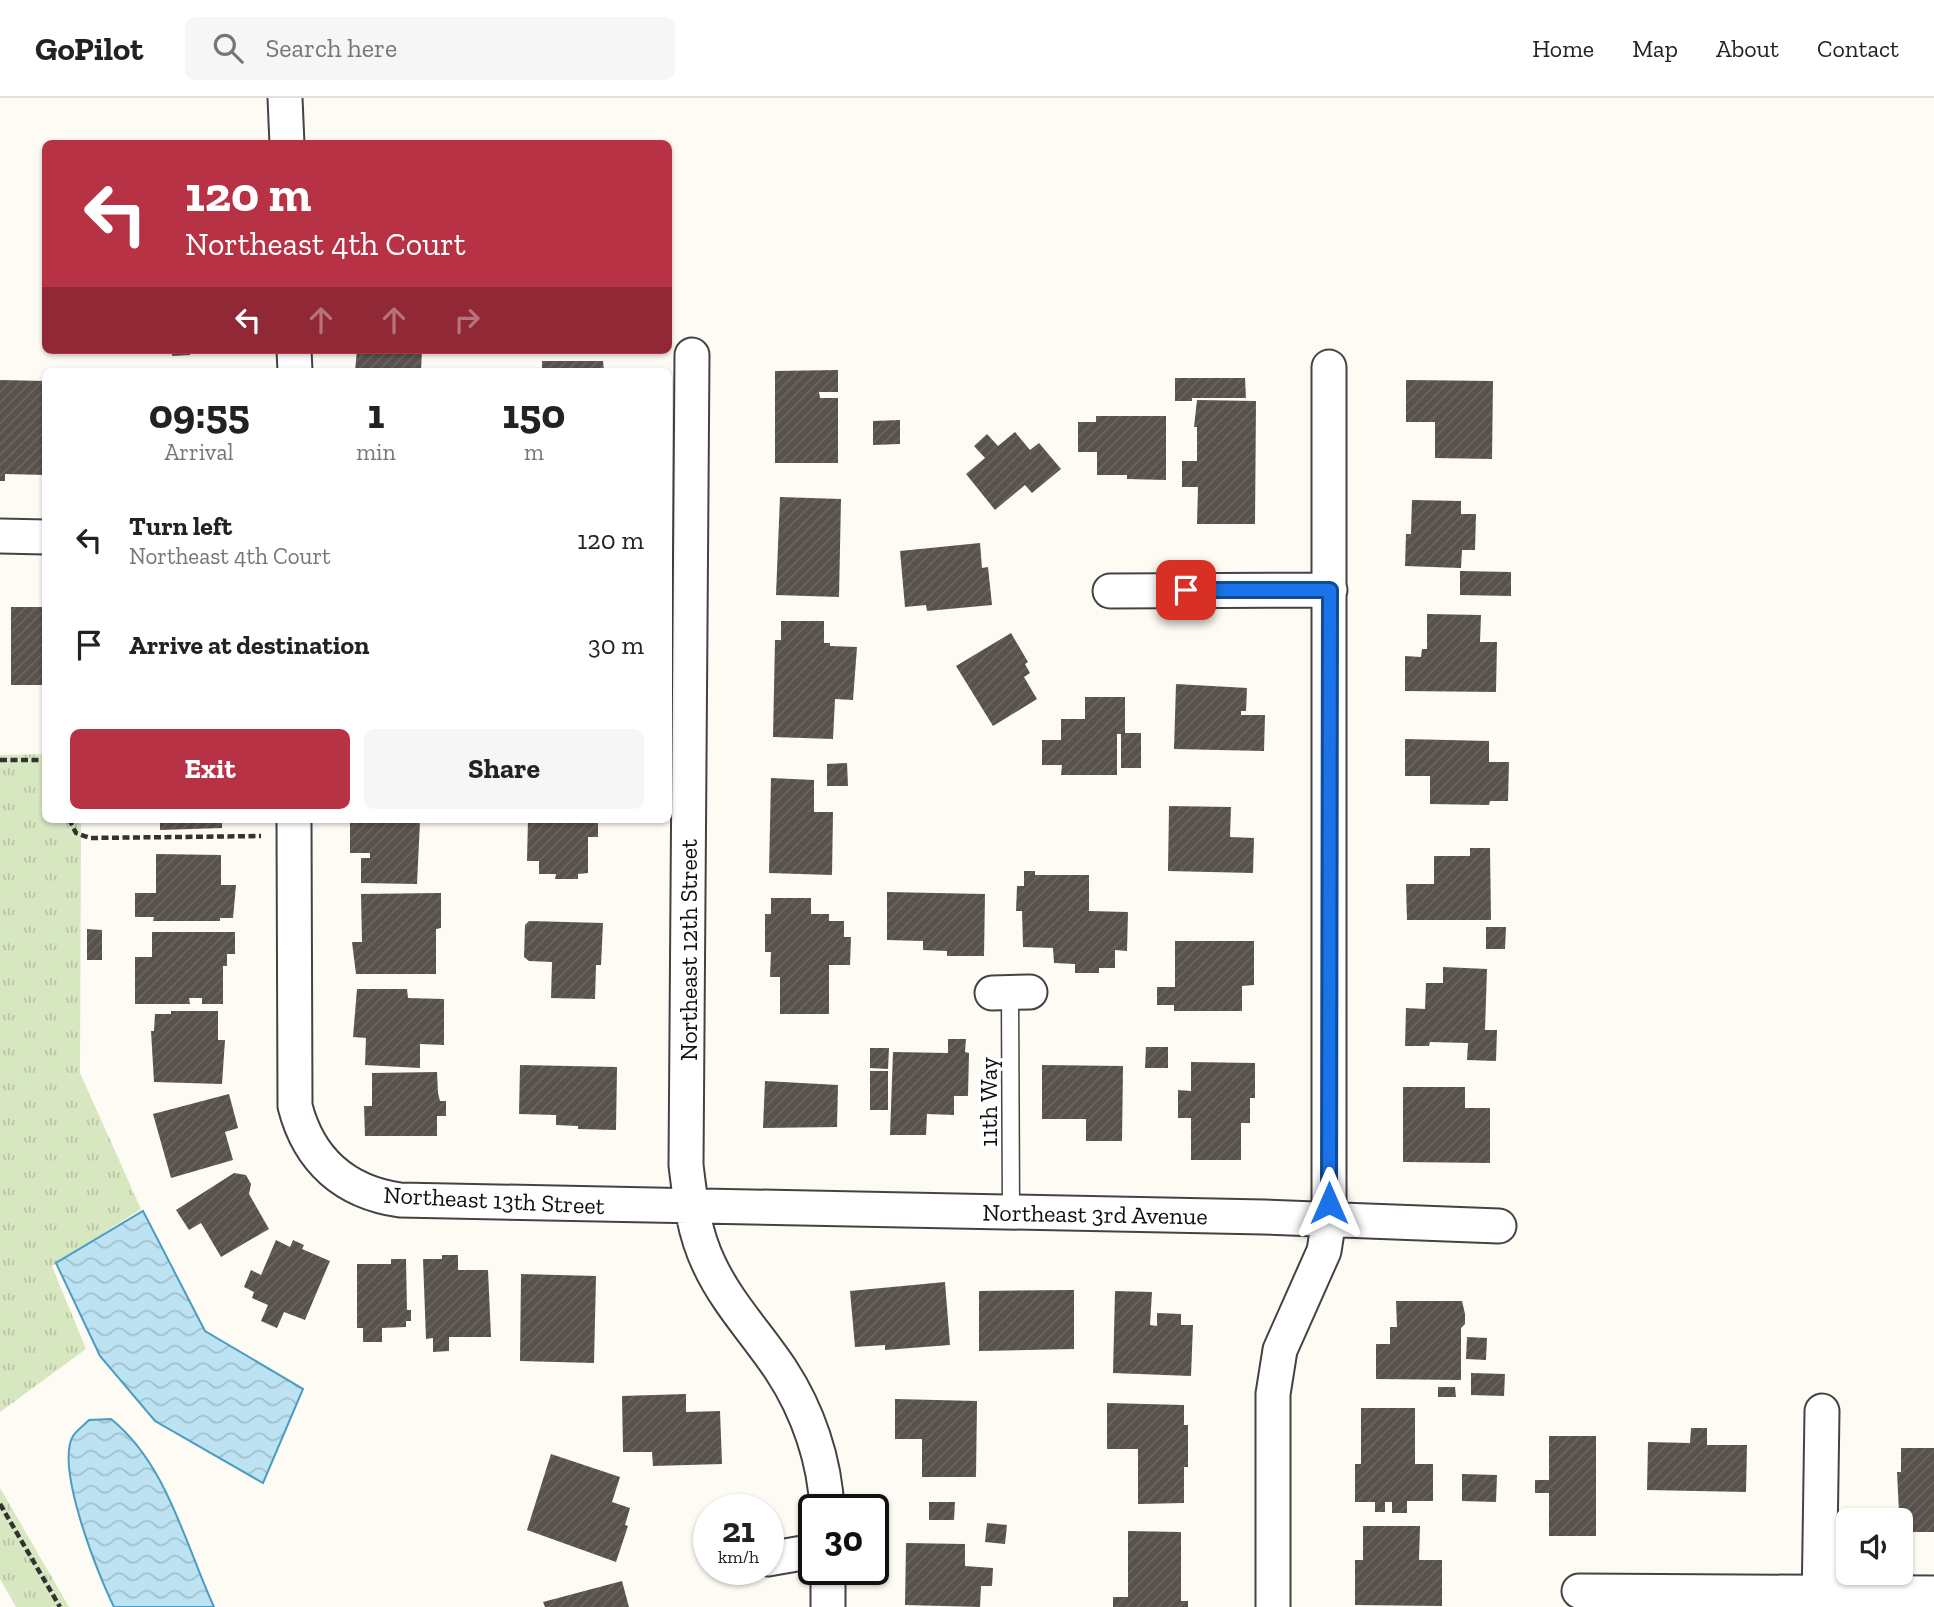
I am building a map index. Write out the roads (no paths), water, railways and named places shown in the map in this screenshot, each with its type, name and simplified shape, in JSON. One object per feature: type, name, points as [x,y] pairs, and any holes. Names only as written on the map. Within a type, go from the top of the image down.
[{"type":"street","points":[[285,98],[287,140]]},
{"type":"street","name":"Northeast 12th Street","points":[[692,355],[686,1165],[692,1208],[708,1262],[724,1293],[781,1370],[799,1400],[821,1464],[825,1494]]},
{"type":"street","points":[[1273,1607],[1273,1394],[1280,1350],[1324,1251],[1329,1219],[1329,367]]},
{"type":"street","points":[[0,536],[42,537]]},
{"type":"street","points":[[1110,590],[1330,590]]},
{"type":"street","name":"Northeast 13th Street","points":[[294,827],[295,1106],[308,1143],[331,1171],[364,1192],[400,1200],[692,1208]]},
{"type":"street","name":"Northeast 3rd Avenue","points":[[692,1208],[1329,1219],[1499,1226]]},
{"type":"street","points":[[1819,1600],[1822,1411]]},
{"type":"street","points":[[828,1585],[828,1607]]},
{"type":"street","points":[[1579,1591],[1819,1600],[1934,1593]]},
{"type":"lane","name":"11th Way","points":[[1011,993],[1011,1212]]},
{"type":"water","points":[[143,1211],[205,1331],[303,1389],[263,1483],[155,1421],[100,1356],[56,1263]]},
{"type":"water","points":[[111,1419],[130,1437],[161,1482],[214,1607],[114,1607],[81,1521],[74,1495],[69,1451],[73,1436],[89,1420]]}]
